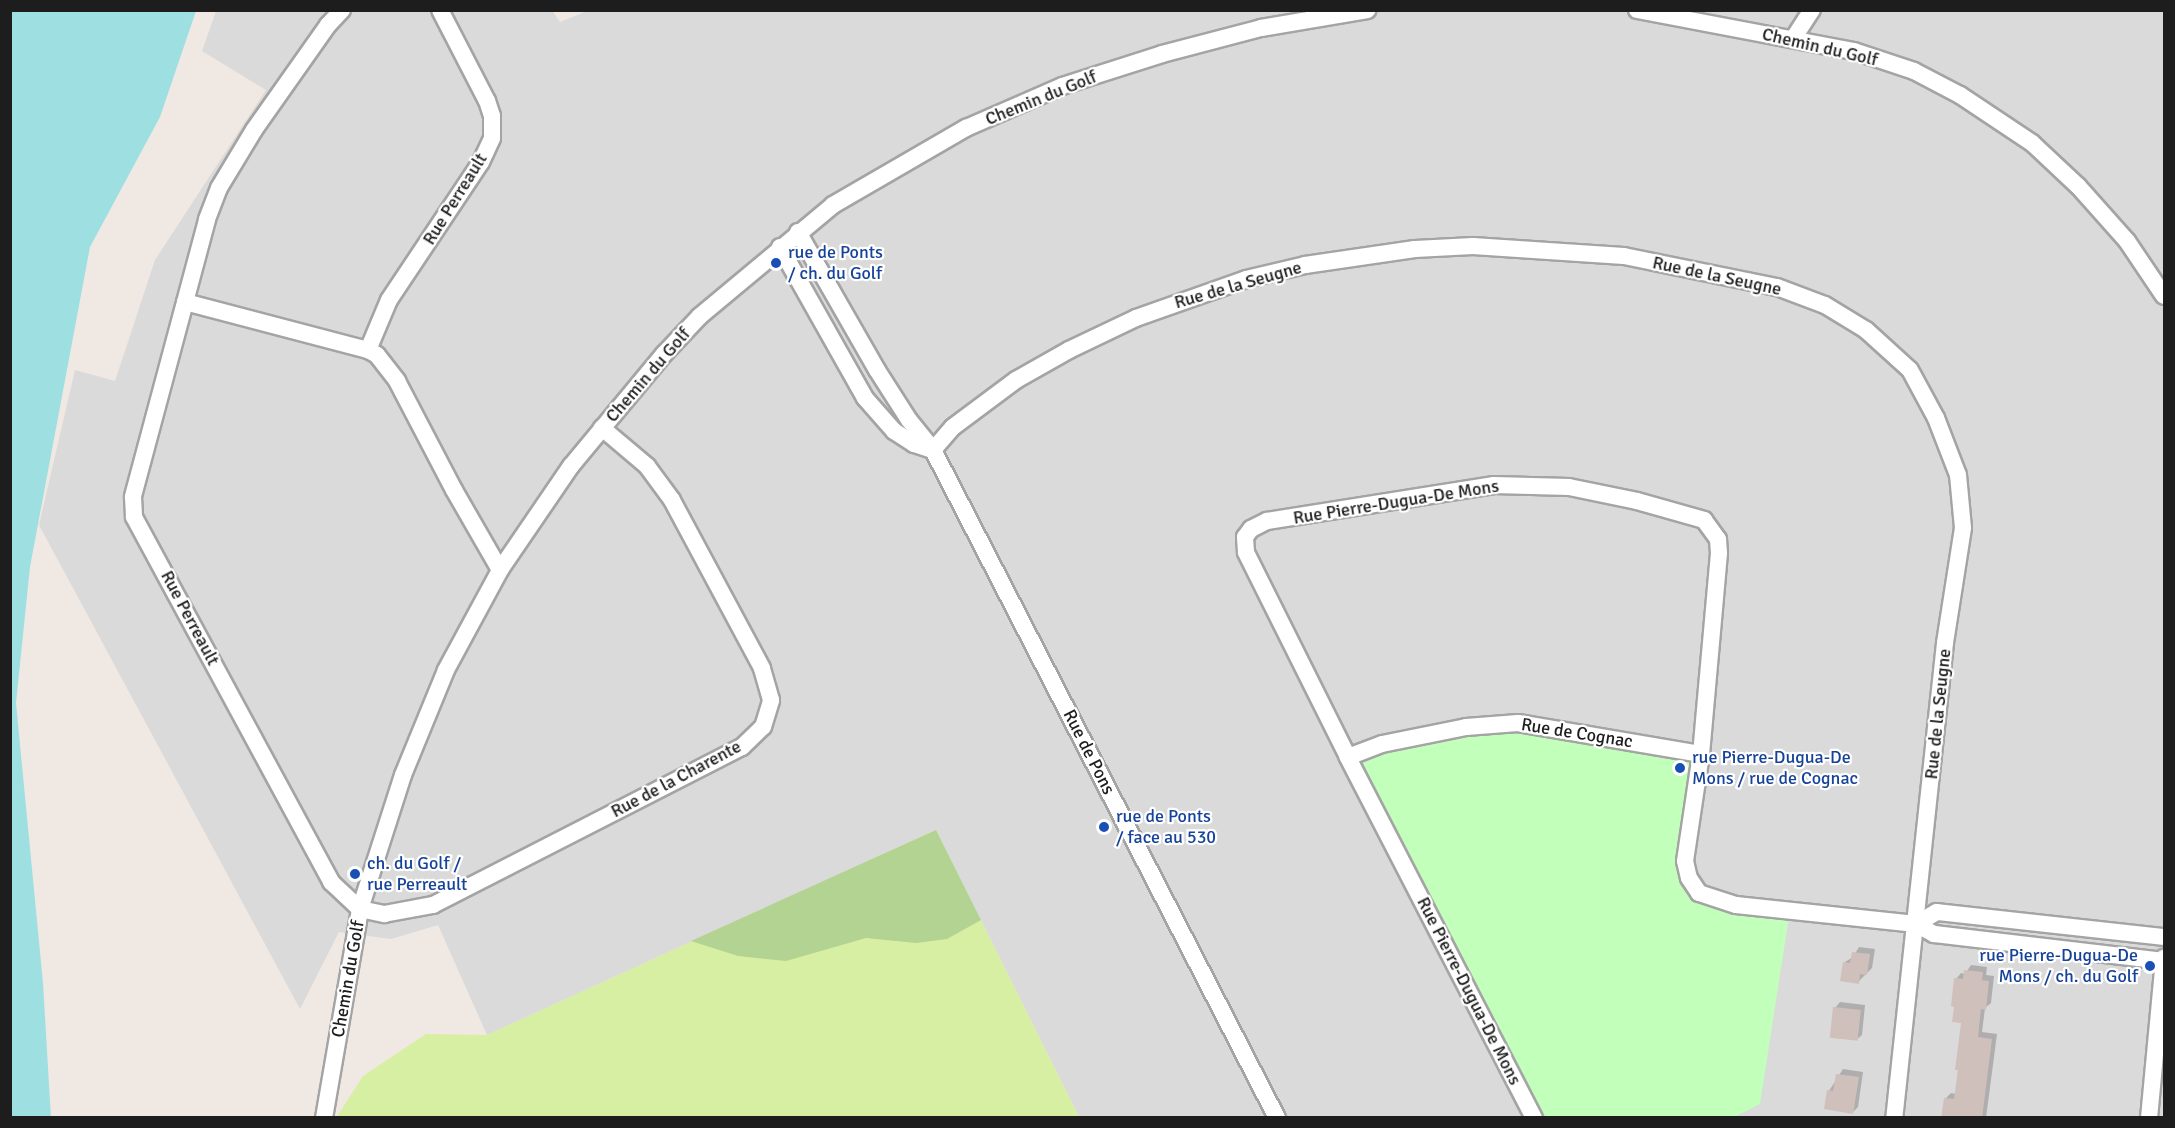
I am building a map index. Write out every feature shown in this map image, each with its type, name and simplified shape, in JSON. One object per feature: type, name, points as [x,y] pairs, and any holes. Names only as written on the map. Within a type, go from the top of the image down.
[{"type":"street","name":"Rue Perreault","points":[[342,10],[328,25],[232,163],[207,220],[134,491],[134,517],[331,882],[360,909]]},
{"type":"street","name":"Rue Perreault","points":[[368,350],[389,300],[481,162],[492,138],[492,116],[487,101],[440,10]]},
{"type":"street","name":"Chemin du Golf","points":[[324,1118],[360,909],[416,741],[446,670],[500,570],[571,466],[700,316],[798,232],[833,206],[890,170],[966,128],[1062,86],[1218,38],[1311,15],[1367,10]]},
{"type":"street","name":"Chemin du Golf","points":[[1637,10],[1672,14],[1854,51],[1914,71],[1960,95],[2004,122],[2032,143],[2078,186],[2127,242],[2164,296]]},
{"type":"street","points":[[1793,39],[1812,10]]},
{"type":"street","name":"Rue de Pons","points":[[798,232],[877,370],[909,420],[933,450],[1277,1118]]},
{"type":"street","name":"Rue de la Seugne","points":[[933,450],[953,427],[1016,380],[1069,350],[1136,318],[1192,296],[1246,279],[1305,265],[1415,249],[1473,246],[1624,256],[1777,287],[1825,305],[1866,330],[1910,370],[1936,418],[1959,475],[1963,528],[1945,643],[1894,1118]]},
{"type":"street","points":[[780,247],[865,398],[894,431],[914,444],[933,450]]},
{"type":"street","points":[[185,302],[368,350],[377,355],[398,381],[454,490],[500,570]]},
{"type":"street","name":"Rue de la Charente","points":[[360,909],[384,914],[432,905],[742,747],[763,727],[771,700],[762,668],[672,500],[647,466],[602,428]]},
{"type":"street","name":"Rue Pierre-Dugua-De Mons","points":[[1534,1118],[1245,552],[1245,537],[1251,529],[1267,521],[1494,485],[1569,488],[1637,501],[1704,520],[1718,539],[1719,553],[1701,754],[1685,861],[1689,878],[1699,893],[1736,905],[1916,924],[1934,934],[2164,959]]},
{"type":"street","name":"Rue de Cognac","points":[[1348,757],[1382,744],[1466,727],[1518,723],[1701,754]]},
{"type":"street","name":"Rue Pierre-Dugua-De Mons","points":[[1916,924],[1937,912],[2164,937]]},
{"type":"street","points":[[2149,1118],[2164,959]]},
{"type":"shaded area","points":[[552,10],[560,22],[590,10],[2164,11],[2164,1117],[1079,1117],[936,830],[487,1035],[438,925],[391,939],[339,932],[300,1009],[39,525],[75,370],[115,381],[155,260],[266,90],[202,51],[216,11]]},
{"type":"green space","points":[[1507,723],[1701,754],[1685,861],[1699,893],[1790,910],[1760,1104],[1734,1117],[1534,1117],[1348,757]]},
{"type":"green space","points":[[936,830],[1079,1117],[336,1118],[363,1076],[426,1034],[487,1035]]},
{"type":"green space","points":[[936,830],[981,920],[947,939],[916,943],[866,938],[786,961],[738,956],[691,941]]},
{"type":"water","points":[[10,11],[196,11],[160,117],[90,247],[30,567],[16,703],[43,983],[51,1118],[10,1117]]},
{"type":"building","points":[[1852,952],[1870,954],[1867,975],[1860,974],[1859,984],[1840,981],[1843,962],[1850,963]]},
{"type":"building","points":[[1964,970],[1983,972],[1982,980],[1989,981],[1986,1010],[1981,1009],[1978,1037],[1992,1039],[1982,1118],[1941,1118],[1944,1098],[1954,1099],[1961,1023],[1952,1022],[1954,1007],[1951,1006],[1954,978],[1963,979]]},
{"type":"building","points":[[1833,1007],[1861,1010],[1858,1041],[1830,1038]]},
{"type":"building","points":[[1836,1074],[1859,1077],[1853,1114],[1824,1109],[1827,1090],[1833,1091]]},
{"type":"place","name":"rue de Ponts / ch. du Golf","points":[[776,263]]},
{"type":"place","name":"rue Pierre-Dugua-De Mons / rue de Cognac","points":[[1680,768]]},
{"type":"place","name":"rue de Ponts / face au 530","points":[[1104,827]]},
{"type":"place","name":"ch. du Golf / rue Perreault","points":[[355,874]]},
{"type":"place","name":"rue Pierre-Dugua-De Mons / ch. du Golf","points":[[2150,966]]}]
